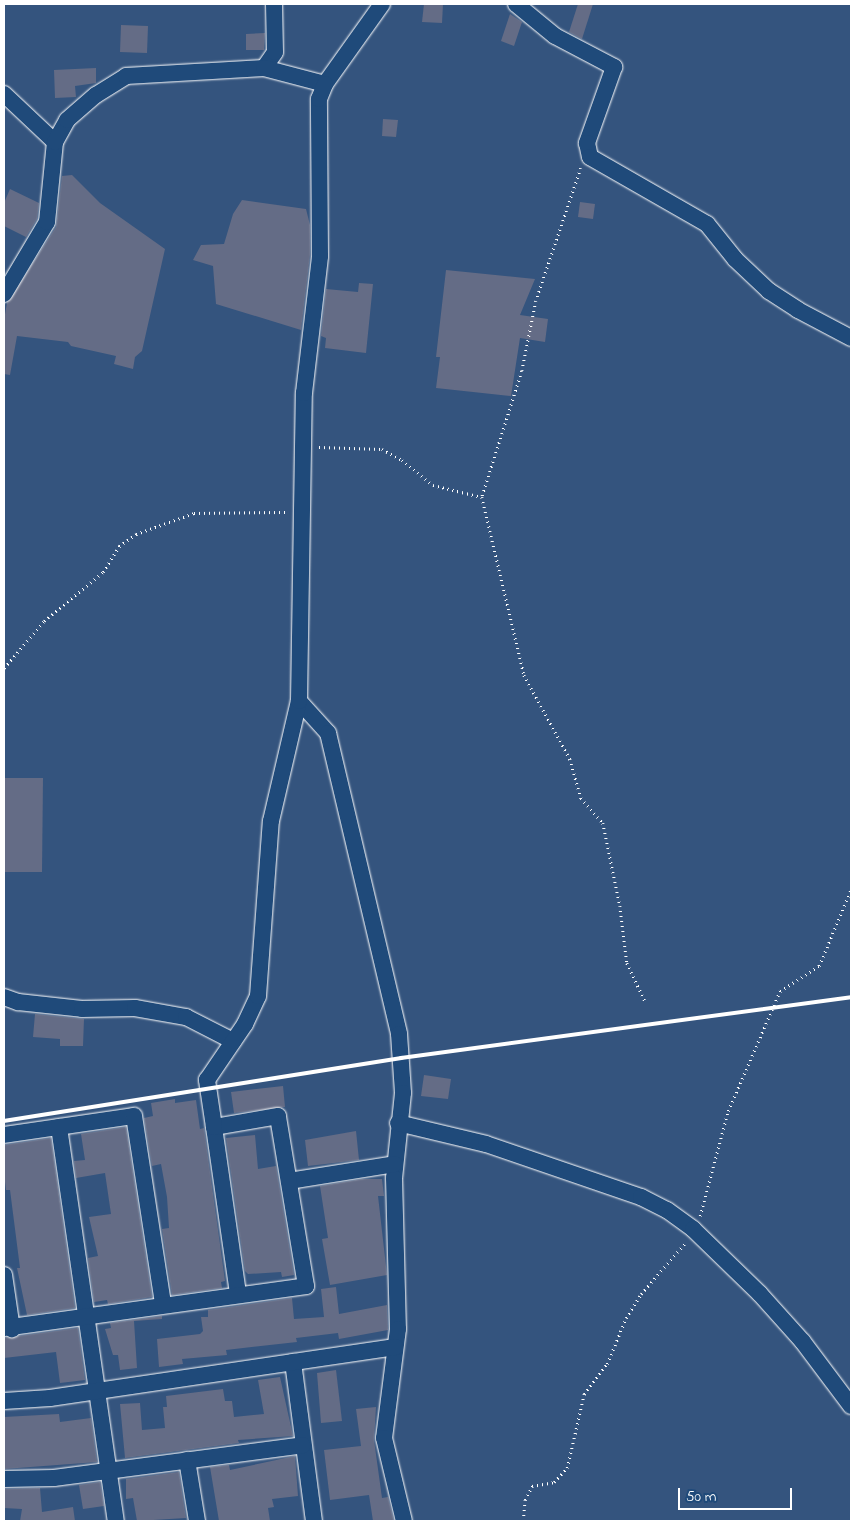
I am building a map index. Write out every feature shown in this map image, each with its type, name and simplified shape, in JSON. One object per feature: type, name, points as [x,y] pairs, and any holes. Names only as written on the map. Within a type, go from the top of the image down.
[{"type":"street","points":[[264,68],[275,52],[274,4]]},
{"type":"street","points":[[238,1293],[207,1080],[233,1041],[258,996],[271,821],[299,701],[300,512],[304,393],[320,256],[319,99],[325,84],[382,4]]},
{"type":"street","points":[[516,4],[555,36],[614,67],[587,150],[599,165],[707,224],[735,259],[769,290],[798,310],[851,338]]},
{"type":"street","points":[[4,294],[47,222],[55,142],[67,120],[96,95],[126,76],[264,68],[325,84]]},
{"type":"street","points":[[4,94],[55,142]]},
{"type":"street","points":[[299,701],[328,733],[399,1034],[403,1093],[398,1123],[395,1164],[398,1329],[384,1438],[404,1521]]},
{"type":"street","points":[[4,997],[18,1002],[82,1008],[135,1008],[186,1017],[233,1041]]},
{"type":"street","points":[[4,1135],[134,1116],[163,1304]]},
{"type":"street","points":[[4,1274],[8,1328],[238,1293],[306,1286],[278,1116],[214,1127]]},
{"type":"street","points":[[398,1123],[486,1144],[641,1197],[693,1229],[760,1294],[803,1342],[851,1406]]},
{"type":"street","points":[[59,1127],[116,1521]]},
{"type":"street","points":[[289,1181],[395,1164]]},
{"type":"street","points":[[4,1401],[97,1392],[395,1347]]},
{"type":"street","points":[[293,1362],[314,1521]]},
{"type":"street","points":[[4,1479],[54,1478],[303,1445]]},
{"type":"street","points":[[187,1460],[197,1521]]},
{"type":"path","points":[[587,150],[536,301],[522,371],[482,497],[524,674],[570,759],[582,798],[603,823],[620,906],[627,963],[646,1003]]},
{"type":"path","points":[[302,446],[382,449],[402,460],[433,485],[482,497]]},
{"type":"path","points":[[4,668],[44,621],[103,572],[119,546],[136,534],[194,513],[300,512]]},
{"type":"path","points":[[524,1521],[525,1500],[532,1486],[554,1482],[567,1468],[584,1394],[607,1364],[626,1318],[641,1294],[693,1229],[705,1207],[728,1111],[749,1059],[771,1017],[780,991],[819,966],[851,889]]},
{"type":"building","points":[[424,4],[443,4],[442,23],[422,22]]},
{"type":"building","points":[[578,4],[593,4],[582,39],[569,32]]},
{"type":"building","points":[[510,14],[522,22],[514,46],[501,41]]},
{"type":"building","points":[[121,25],[148,26],[147,53],[120,52]]},
{"type":"building","points":[[265,33],[264,50],[246,50],[246,34]]},
{"type":"building","points":[[96,68],[96,83],[75,86],[76,97],[55,98],[54,70]]},
{"type":"building","points":[[383,119],[398,120],[396,137],[382,136]]},
{"type":"building","points":[[72,175],[100,203],[165,249],[142,351],[135,357],[133,369],[114,364],[116,356],[71,346],[68,342],[17,336],[10,375],[4,374],[4,320],[7,303],[56,227],[62,176]]},
{"type":"building","points":[[10,189],[39,203],[37,219],[26,237],[4,226],[4,203]]},
{"type":"building","points":[[242,200],[306,209],[310,225],[310,255],[301,330],[216,304],[213,266],[193,260],[201,245],[224,244],[233,214]]},
{"type":"building","points":[[580,202],[595,204],[593,219],[578,217]]},
{"type":"building","points":[[446,270],[535,279],[520,315],[548,319],[545,342],[520,338],[511,396],[436,388],[440,357],[436,357]]},
{"type":"building","points":[[359,283],[373,284],[366,353],[325,348],[326,338],[321,336],[326,289],[358,292]]},
{"type":"building","points":[[4,778],[43,778],[42,872],[4,872]]},
{"type":"building","points":[[35,1014],[84,1019],[83,1046],[60,1046],[60,1039],[33,1037]]},
{"type":"building","points":[[424,1075],[451,1079],[448,1099],[421,1096]]},
{"type":"building","points":[[283,1086],[285,1107],[234,1113],[231,1092]]},
{"type":"building","points":[[175,1099],[175,1103],[196,1100],[200,1129],[204,1128],[225,1281],[221,1282],[222,1288],[172,1295],[162,1229],[169,1228],[167,1197],[161,1164],[152,1166],[144,1118],[153,1116],[151,1103]]},
{"type":"building","points":[[126,1127],[152,1297],[108,1304],[107,1300],[94,1302],[88,1258],[98,1256],[89,1217],[111,1214],[105,1173],[76,1178],[74,1161],[85,1160],[81,1134]]},
{"type":"building","points":[[356,1131],[359,1160],[308,1166],[305,1140]]},
{"type":"building","points":[[255,1135],[258,1169],[276,1166],[294,1275],[282,1277],[281,1272],[248,1274],[245,1271],[226,1138]]},
{"type":"building","points":[[51,1138],[75,1308],[27,1315],[17,1268],[20,1268],[10,1190],[6,1190],[4,1145]]},
{"type":"building","points":[[362,1179],[382,1179],[384,1196],[378,1196],[387,1275],[330,1285],[322,1239],[328,1238],[320,1186]]},
{"type":"building","points":[[336,1287],[339,1314],[387,1305],[388,1330],[339,1339],[338,1333],[296,1338],[297,1342],[226,1350],[227,1355],[182,1359],[183,1364],[159,1367],[157,1339],[200,1334],[203,1331],[201,1317],[208,1317],[208,1310],[292,1298],[294,1319],[324,1317],[321,1289]]},
{"type":"building","points":[[162,1316],[162,1319],[134,1321],[137,1368],[120,1370],[118,1355],[113,1355],[105,1329],[111,1328],[110,1323]]},
{"type":"building","points":[[78,1328],[85,1380],[60,1383],[56,1352],[4,1358],[4,1338]]},
{"type":"building","points":[[336,1370],[342,1421],[321,1423],[317,1373]]},
{"type":"building","points":[[280,1377],[293,1436],[238,1440],[239,1443],[125,1458],[120,1404],[140,1403],[142,1430],[165,1428],[163,1407],[167,1407],[166,1396],[223,1389],[225,1401],[232,1401],[234,1417],[264,1414],[258,1380]]},
{"type":"building","points":[[376,1407],[374,1440],[382,1498],[388,1497],[394,1521],[373,1521],[369,1495],[330,1500],[324,1450],[361,1446],[356,1409]]},
{"type":"building","points":[[59,1414],[60,1422],[91,1418],[97,1462],[4,1469],[4,1417]]},
{"type":"building","points":[[295,1456],[298,1496],[272,1499],[274,1507],[268,1508],[270,1521],[219,1521],[210,1467],[229,1465],[230,1470]]},
{"type":"building","points":[[179,1472],[186,1518],[137,1521],[133,1498],[126,1499],[126,1479]]},
{"type":"building","points":[[100,1482],[104,1506],[83,1509],[79,1485]]},
{"type":"building","points":[[40,1488],[42,1512],[73,1507],[75,1521],[20,1521],[22,1509],[4,1508],[4,1489]]},
{"type":"railway","points":[[4,1121],[401,1058],[851,997]]}]
